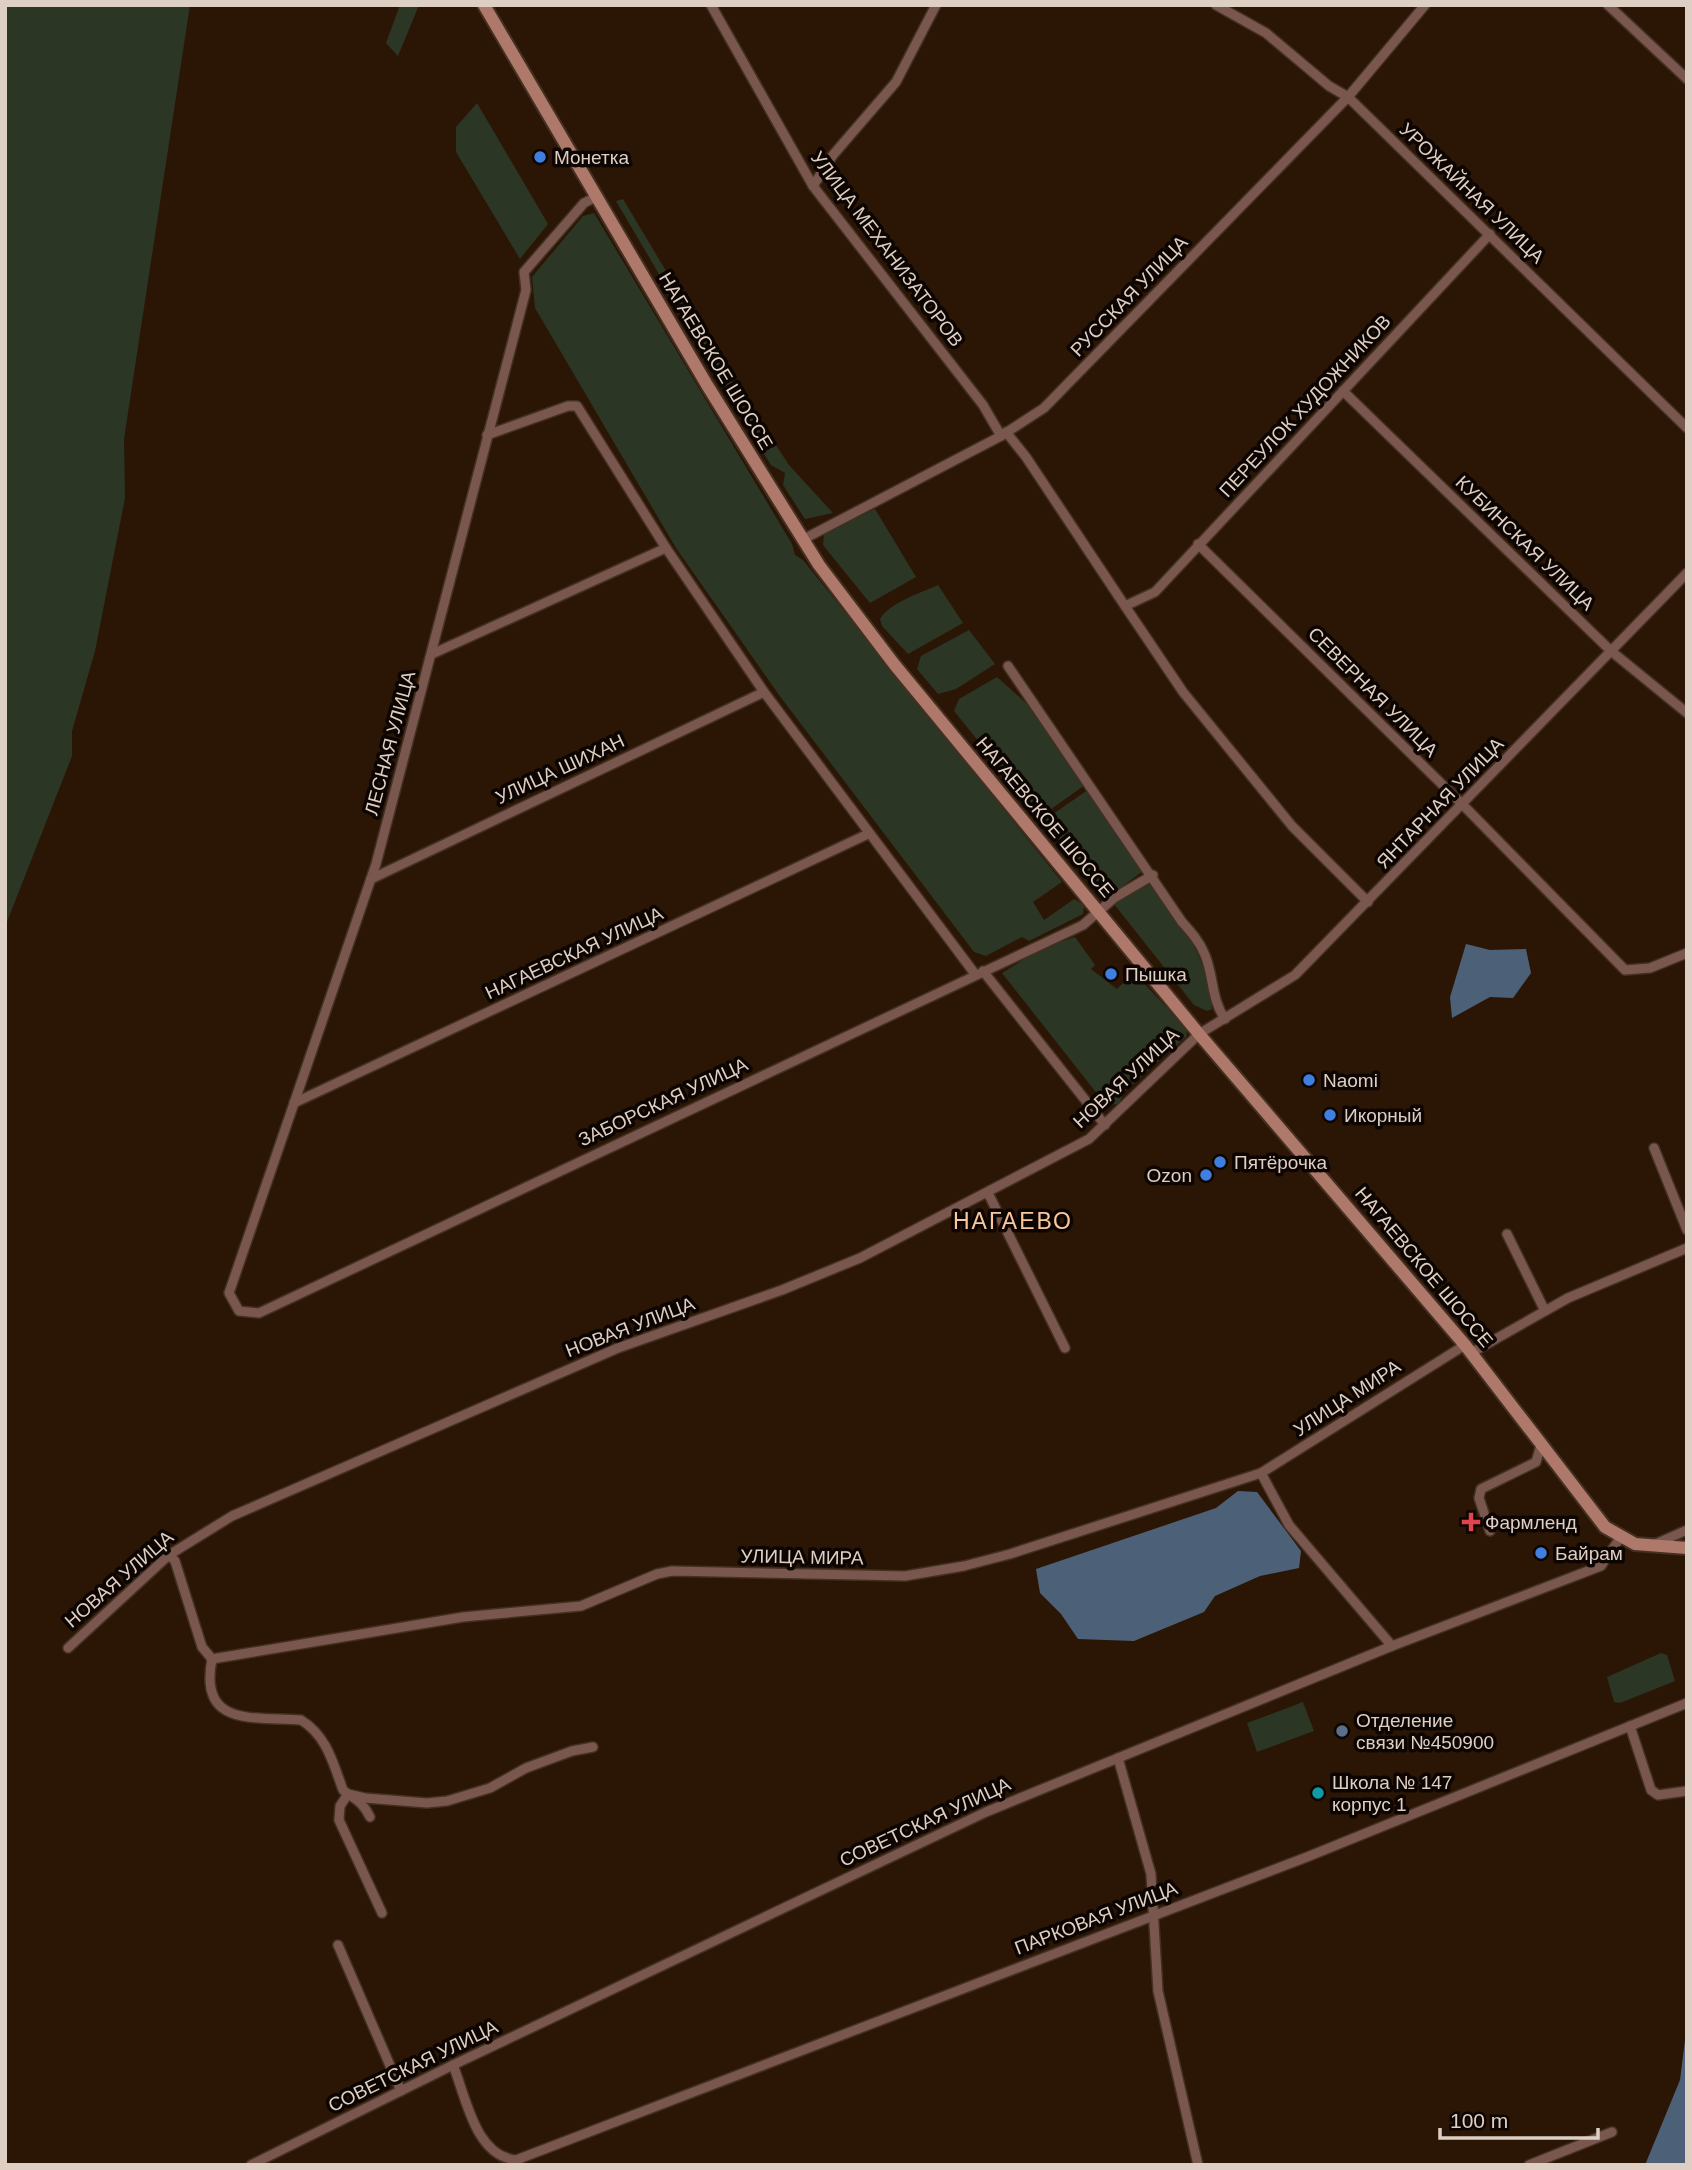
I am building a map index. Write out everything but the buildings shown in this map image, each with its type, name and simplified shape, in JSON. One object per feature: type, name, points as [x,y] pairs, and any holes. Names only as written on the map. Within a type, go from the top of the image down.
[{"type":"street","name":"НАГАЕВСКОЕ ШОССЕ","points":[[484,5],[802,540],[894,664],[1199,1034],[1468,1349],[1605,1527],[1620,1538],[1650,1547],[1687,1548]]},
{"type":"street","name":"УЛИЦА МЕХАНИЗАТОРОВ","points":[[712,5],[813,186],[1004,434],[1026,457],[1183,692],[1292,826],[1368,902]]},
{"type":"street","points":[[813,186],[834,155],[891,89],[936,5]]},
{"type":"street","name":"УРОЖАЙНАЯ УЛИЦА","points":[[1216,5],[1266,33],[1329,86],[1348,97],[1687,428]]},
{"type":"street","name":"РУССКАЯ УЛИЦА","points":[[802,540],[1004,434],[1044,408],[1348,97],[1425,5]]},
{"type":"street","points":[[1608,5],[1687,79]]},
{"type":"street","name":"ЛЕСНАЯ УЛИЦА","points":[[239,1311],[229,1293],[371,879],[526,290],[524,272],[584,203],[596,197]]},
{"type":"street","name":"ПЕРЕУЛОК ХУДОЖНИКОВ","points":[[1125,606],[1155,592],[1490,234]]},
{"type":"street","name":"КУБИНСКАЯ УЛИЦА","points":[[1343,391],[1611,651],[1687,713]]},
{"type":"street","points":[[486,435],[568,406],[577,406],[666,548],[764,692],[868,834],[1105,1125]]},
{"type":"street","name":"СЕВЕРНАЯ УЛИЦА","points":[[1198,544],[1463,805],[1625,970],[1650,968],[1687,953]]},
{"type":"street","points":[[432,654],[666,548]]},
{"type":"street","name":"ЯНТАРНАЯ УЛИЦА","points":[[1199,1034],[1295,975],[1687,573]]},
{"type":"street","points":[[1008,666],[1205,954],[1216,1006],[1225,1019]]},
{"type":"street","name":"УЛИЦА ШИХАН","points":[[371,879],[764,692]]},
{"type":"street","name":"НАГАЕВСКАЯ УЛИЦА","points":[[294,1103],[868,834]]},
{"type":"street","name":"ЗАБОРСКАЯ УЛИЦА","points":[[239,1311],[259,1313],[1083,925],[1098,911],[1153,875]]},
{"type":"street","name":"НОВАЯ УЛИЦА","points":[[68,1648],[169,1555],[232,1516],[506,1394],[618,1348],[782,1290],[849,1263],[1089,1139],[1199,1034]]},
{"type":"street","points":[[1654,1148],[1687,1230]]},
{"type":"street","points":[[988,1193],[1065,1348]]},
{"type":"street","points":[[1507,1234],[1545,1311]]},
{"type":"street","name":"УЛИЦА МИРА","points":[[212,1660],[463,1617],[581,1606],[657,1574],[672,1571],[874,1576],[929,1573],[1010,1554],[1261,1473],[1468,1349],[1545,1311],[1687,1248]]},
{"type":"street","points":[[1490,1531],[1479,1498],[1481,1489],[1536,1462],[1541,1445]]},
{"type":"street","points":[[1261,1473],[1289,1525],[1392,1647]]},
{"type":"street","points":[[1650,1547],[1687,1530]]},
{"type":"street","name":"СОВЕТСКАЯ УЛИЦА","points":[[251,2165],[453,2065],[986,1812],[1392,1647],[1601,1566],[1620,1538]]},
{"type":"street","points":[[169,1555],[175,1561],[202,1647],[212,1660],[212,1690],[223,1710],[230,1715],[301,1720],[309,1724],[324,1742],[348,1794],[365,1806],[370,1817]]},
{"type":"street","name":"ПАРКОВАЯ УЛИЦА","points":[[517,2162],[1307,1857],[1687,1703]]},
{"type":"street","points":[[1630,1726],[1651,1790],[1658,1795],[1687,1791]]},
{"type":"street","points":[[348,1794],[427,1803],[464,1798],[526,1768],[572,1751],[593,1747]]},
{"type":"street","points":[[1118,1758],[1151,1874],[1152,1916],[1164,2026],[1198,2165]]},
{"type":"street","points":[[348,1794],[340,1806],[339,1820],[382,1913]]},
{"type":"street","points":[[338,1945],[401,2091]]},
{"type":"street","points":[[453,2065],[482,2140],[504,2158],[517,2162]]},
{"type":"street","points":[[1530,2165],[1612,2132]]},
{"type":"green space","points":[[5,5],[190,5],[124,439],[125,498],[95,651],[72,731],[72,756],[5,927]]},
{"type":"green space","points":[[400,5],[419,5],[398,56],[386,43]]},
{"type":"green space","points":[[477,103],[548,224],[520,259],[456,152],[456,127]]},
{"type":"green space","points":[[623,199],[746,405],[739,410],[616,201]]},
{"type":"green space","points":[[594,213],[792,544],[795,555],[803,560],[1062,882],[1033,902],[1044,920],[1074,899],[1084,905],[1083,914],[1029,941],[1022,937],[986,956],[974,952],[779,695],[676,548],[535,308],[532,277],[583,216]]},
{"type":"green space","points":[[755,413],[789,465],[833,513],[805,519],[783,485],[785,473],[771,465],[745,424],[745,418]]},
{"type":"green space","points":[[875,509],[916,577],[870,603],[823,545],[824,533]]},
{"type":"green space","points":[[938,585],[963,623],[908,654],[882,626],[880,619],[898,603]]},
{"type":"green space","points":[[969,630],[995,664],[956,689],[938,694],[917,669],[921,656]]},
{"type":"green space","points":[[997,677],[1026,703],[1085,785],[1044,814],[1038,815],[954,711],[959,699]]},
{"type":"green space","points":[[1089,789],[1143,871],[1112,894],[1103,892],[1047,825],[1046,819]]},
{"type":"green space","points":[[1151,881],[1191,940],[1204,972],[1212,1009],[1207,1011],[1194,1005],[1114,904]]},
{"type":"green space","points":[[1075,937],[1095,965],[1091,969],[1117,989],[1129,977],[1138,977],[1186,1028],[1187,1036],[1124,1092],[1119,1104],[1106,1105],[1002,973],[1040,949]]},
{"type":"green space","points":[[1661,1653],[1667,1655],[1675,1681],[1620,1703],[1614,1702],[1607,1677]]},
{"type":"green space","points":[[1303,1702],[1314,1731],[1257,1752],[1247,1723]]},
{"type":"water","points":[[1466,944],[1490,950],[1526,949],[1531,973],[1513,998],[1490,997],[1452,1018],[1450,997]]},
{"type":"water","points":[[1238,1491],[1257,1492],[1301,1551],[1299,1568],[1260,1576],[1215,1596],[1204,1612],[1134,1641],[1078,1639],[1061,1614],[1040,1593],[1036,1569],[1216,1508]]},
{"type":"water","points":[[1687,2024],[1687,2165],[1645,2165],[1680,2080]]},
{"type":"place","name":"Монетка","points":[[540,157]]},
{"type":"place","name":"Пышка","points":[[1111,974]]},
{"type":"place","name":"Naomi","points":[[1309,1080]]},
{"type":"place","name":"Икорный","points":[[1330,1115]]},
{"type":"place","name":"Пятёрочка","points":[[1220,1162]]},
{"type":"place","name":"Ozon","points":[[1206,1175]]},
{"type":"place","name":"Фармленд","points":[[1471,1522]]},
{"type":"place","name":"Байрам","points":[[1541,1553]]},
{"type":"place","name":"Отделение связи №450900","points":[[1342,1731]]},
{"type":"place","name":"Школа № 147 корпус 1","points":[[1318,1793]]},
{"type":"district","name":"НАГАЕВО","points":[[1013,1221]]}]
